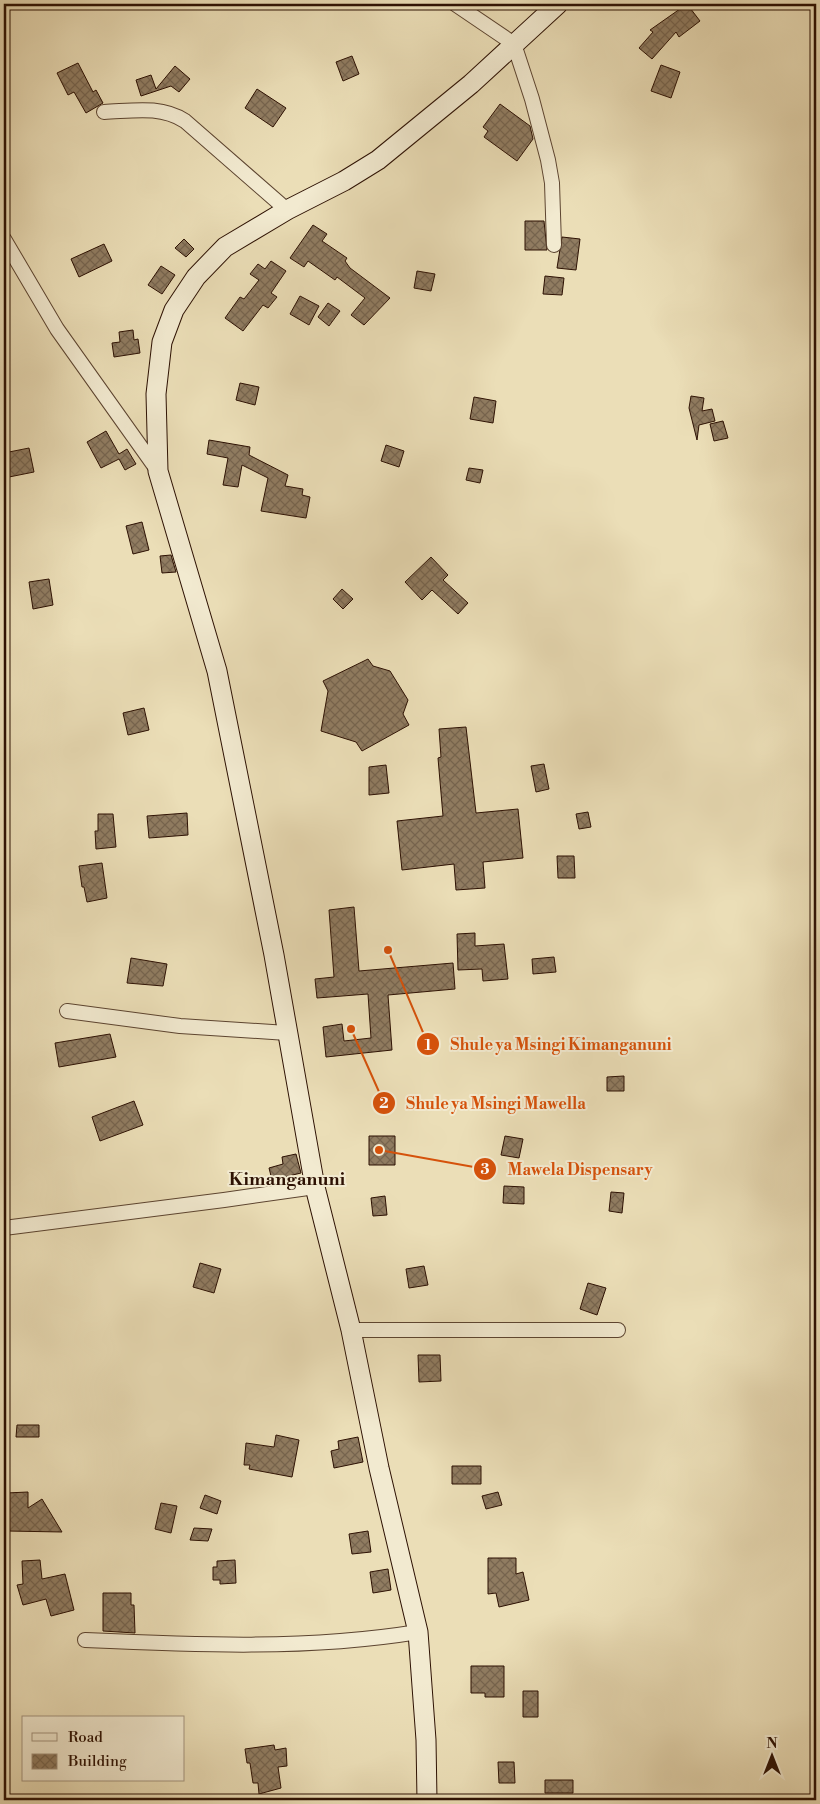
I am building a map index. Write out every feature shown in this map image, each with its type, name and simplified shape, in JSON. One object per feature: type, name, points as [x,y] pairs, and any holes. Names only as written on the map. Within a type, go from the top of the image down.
[{"type":"street","points":[[455,4],[514,44],[532,99],[548,160],[552,183],[554,246]]},
{"type":"street","points":[[427,1800],[426,1740],[418,1632],[379,1468],[352,1330],[315,1187],[217,671],[158,471],[156,394],[162,342],[174,310],[196,277],[225,247],[287,210],[344,181],[378,160],[450,102],[558,4]]},
{"type":"street","points":[[104,112],[161,110],[174,114],[185,121],[287,210]]},
{"type":"street","points":[[4,239],[57,329],[158,471]]},
{"type":"street","points":[[67,1011],[180,1026],[287,1033]]},
{"type":"street","points":[[4,1228],[315,1187]]},
{"type":"street","points":[[352,1330],[618,1330]]},
{"type":"street","points":[[85,1640],[183,1644],[283,1645],[374,1640],[418,1632]]},
{"type":"building","points":[[687,4],[700,21],[679,37],[676,32],[652,59],[639,48],[653,32],[650,30]]},
{"type":"building","points":[[352,56],[359,74],[343,81],[336,62]]},
{"type":"building","points":[[78,63],[93,92],[96,90],[103,103],[86,113],[74,92],[68,95],[57,73]]},
{"type":"building","points":[[661,65],[680,72],[671,98],[651,91]]},
{"type":"building","points":[[175,66],[190,79],[179,92],[171,86],[141,96],[136,80],[151,75],[156,89]]},
{"type":"building","points":[[257,89],[286,108],[273,127],[245,108]]},
{"type":"building","points":[[500,104],[530,126],[533,139],[517,161],[484,137],[488,131],[483,127]]},
{"type":"building","points":[[525,221],[544,221],[547,250],[525,250]]},
{"type":"building","points":[[313,225],[327,234],[322,241],[347,258],[345,261],[350,268],[390,298],[364,325],[351,315],[365,298],[337,277],[335,280],[308,261],[304,267],[290,258]]},
{"type":"building","points":[[562,237],[580,239],[576,270],[557,268]]},
{"type":"building","points":[[184,239],[194,249],[186,257],[175,248]]},
{"type":"building","points":[[104,244],[112,261],[79,277],[71,259]]},
{"type":"building","points":[[271,261],[286,271],[271,293],[277,297],[268,308],[263,305],[243,331],[225,318],[240,297],[244,299],[259,280],[250,274],[258,264],[265,269]]},
{"type":"building","points":[[161,266],[175,275],[162,294],[148,285]]},
{"type":"building","points":[[417,271],[435,274],[431,291],[414,288]]},
{"type":"building","points":[[545,276],[564,278],[562,295],[543,294]]},
{"type":"building","points":[[300,296],[319,306],[309,325],[290,314]]},
{"type":"building","points":[[328,303],[340,311],[329,326],[318,317]]},
{"type":"building","points":[[133,330],[134,340],[138,339],[140,353],[114,357],[112,343],[120,342],[119,332]]},
{"type":"building","points":[[240,383],[259,387],[255,405],[236,400]]},
{"type":"building","points":[[691,396],[704,398],[702,411],[712,409],[715,421],[699,425],[697,440],[689,408]]},
{"type":"building","points":[[474,397],[496,401],[493,423],[470,419]]},
{"type":"building","points":[[723,421],[728,438],[714,441],[710,424]]},
{"type":"building","points":[[106,431],[119,454],[127,449],[136,464],[125,470],[119,459],[101,468],[87,442]]},
{"type":"building","points":[[209,440],[250,447],[249,455],[288,475],[285,486],[303,489],[302,495],[310,497],[306,518],[261,511],[268,478],[242,465],[238,487],[223,485],[228,458],[207,454]]},
{"type":"building","points":[[386,445],[404,451],[399,467],[381,461]]},
{"type":"building","points":[[29,448],[34,472],[4,478],[4,453]]},
{"type":"building","points":[[469,468],[483,470],[480,483],[466,480]]},
{"type":"building","points":[[142,522],[149,550],[133,554],[126,526]]},
{"type":"building","points":[[171,555],[176,572],[162,573],[160,556]]},
{"type":"building","points":[[431,557],[448,575],[443,580],[468,603],[458,614],[432,590],[422,600],[405,582]]},
{"type":"building","points":[[49,579],[53,605],[33,609],[29,582]]},
{"type":"building","points":[[342,589],[353,599],[343,609],[333,599]]},
{"type":"building","points":[[368,659],[373,666],[390,671],[408,700],[403,714],[409,725],[362,751],[356,742],[321,731],[328,691],[323,681]]},
{"type":"building","points":[[144,708],[149,730],[128,735],[123,713]]},
{"type":"building","points":[[466,727],[476,813],[518,809],[523,858],[483,862],[485,888],[456,890],[454,864],[402,870],[397,821],[443,816],[438,758],[441,757],[439,729]]},
{"type":"building","points":[[544,764],[549,789],[536,792],[531,766]]},
{"type":"building","points":[[386,765],[389,793],[369,795],[369,767]]},
{"type":"building","points":[[588,812],[591,827],[579,829],[576,814]]},
{"type":"building","points":[[187,813],[188,835],[149,838],[147,816]]},
{"type":"building","points":[[98,814],[113,814],[116,847],[96,849],[95,831],[98,831]]},
{"type":"building","points":[[557,856],[574,856],[575,878],[558,878]]},
{"type":"building","points":[[102,863],[107,898],[87,902],[84,887],[82,887],[79,866]]},
{"type":"building","points":[[354,907],[359,971],[453,963],[455,989],[388,995],[392,1050],[326,1057],[323,1027],[342,1024],[344,1041],[371,1038],[368,994],[317,998],[315,979],[334,977],[329,910]]},
{"type":"building","points":[[475,933],[475,946],[504,944],[508,979],[483,981],[482,969],[458,970],[457,934]]},
{"type":"building","points":[[554,957],[556,972],[533,974],[532,959]]},
{"type":"building","points":[[131,958],[167,964],[163,986],[127,983]]},
{"type":"building","points":[[110,1034],[116,1057],[59,1067],[55,1043]]},
{"type":"building","points":[[624,1076],[624,1091],[607,1091],[607,1077]]},
{"type":"building","points":[[134,1101],[143,1125],[100,1141],[92,1117]]},
{"type":"building","points":[[369,1136],[395,1136],[395,1165],[369,1165]]},
{"type":"building","points":[[505,1136],[523,1139],[519,1158],[501,1155]]},
{"type":"building","points":[[296,1154],[301,1173],[272,1180],[269,1168],[283,1164],[282,1157]]},
{"type":"building","points":[[504,1186],[524,1187],[524,1204],[503,1203]]},
{"type":"building","points":[[611,1192],[624,1193],[622,1213],[609,1211]]},
{"type":"building","points":[[385,1196],[387,1215],[373,1216],[371,1198]]},
{"type":"building","points":[[200,1263],[221,1269],[214,1293],[193,1287]]},
{"type":"building","points":[[424,1266],[428,1285],[409,1288],[406,1269]]},
{"type":"building","points":[[588,1283],[606,1288],[597,1315],[580,1309]]},
{"type":"building","points":[[418,1355],[440,1355],[441,1381],[419,1382]]},
{"type":"building","points":[[17,1425],[39,1425],[39,1437],[16,1437]]},
{"type":"building","points":[[276,1435],[299,1440],[292,1477],[249,1469],[250,1465],[244,1465],[246,1443],[274,1447]]},
{"type":"building","points":[[358,1437],[363,1462],[334,1468],[331,1451],[339,1449],[338,1441]]},
{"type":"building","points":[[452,1466],[481,1466],[481,1484],[452,1484]]},
{"type":"building","points":[[28,1492],[28,1508],[42,1499],[62,1532],[7,1531],[6,1493]]},
{"type":"building","points":[[498,1492],[502,1505],[486,1509],[482,1496]]},
{"type":"building","points":[[205,1495],[221,1501],[217,1514],[200,1508]]},
{"type":"building","points":[[161,1503],[177,1506],[171,1533],[155,1529]]},
{"type":"building","points":[[194,1528],[212,1529],[208,1541],[190,1540]]},
{"type":"building","points":[[368,1531],[371,1552],[352,1554],[349,1534]]},
{"type":"building","points":[[488,1558],[516,1558],[516,1574],[523,1572],[529,1600],[499,1607],[496,1593],[488,1594]]},
{"type":"building","points":[[40,1560],[42,1579],[65,1574],[74,1610],[51,1616],[46,1599],[23,1605],[17,1585],[23,1584],[22,1561]]},
{"type":"building","points":[[235,1560],[236,1583],[220,1584],[220,1580],[213,1580],[213,1567],[217,1567],[217,1561]]},
{"type":"building","points":[[388,1569],[391,1590],[373,1593],[370,1572]]},
{"type":"building","points":[[103,1593],[131,1593],[131,1605],[134,1605],[135,1633],[103,1631]]},
{"type":"building","points":[[471,1666],[504,1666],[504,1697],[485,1697],[485,1693],[471,1693]]},
{"type":"building","points":[[523,1691],[538,1691],[538,1717],[523,1717]]},
{"type":"building","points":[[274,1745],[275,1750],[286,1748],[287,1766],[278,1767],[281,1788],[259,1794],[258,1783],[253,1783],[250,1763],[247,1763],[245,1749]]},
{"type":"building","points":[[498,1762],[514,1762],[515,1783],[499,1783]]},
{"type":"building","points":[[545,1780],[573,1780],[573,1793],[545,1793]]},
{"type":"place","name":"Shule ya Msingi Kimanganuni","points":[[388,950]]},
{"type":"place","name":"Shule ya Msingi Mawella","points":[[351,1029]]},
{"type":"place","name":"Mawela Dispensary","points":[[379,1150]]},
{"type":"district","name":"Kimanganuni","points":[[287,1179]]}]
